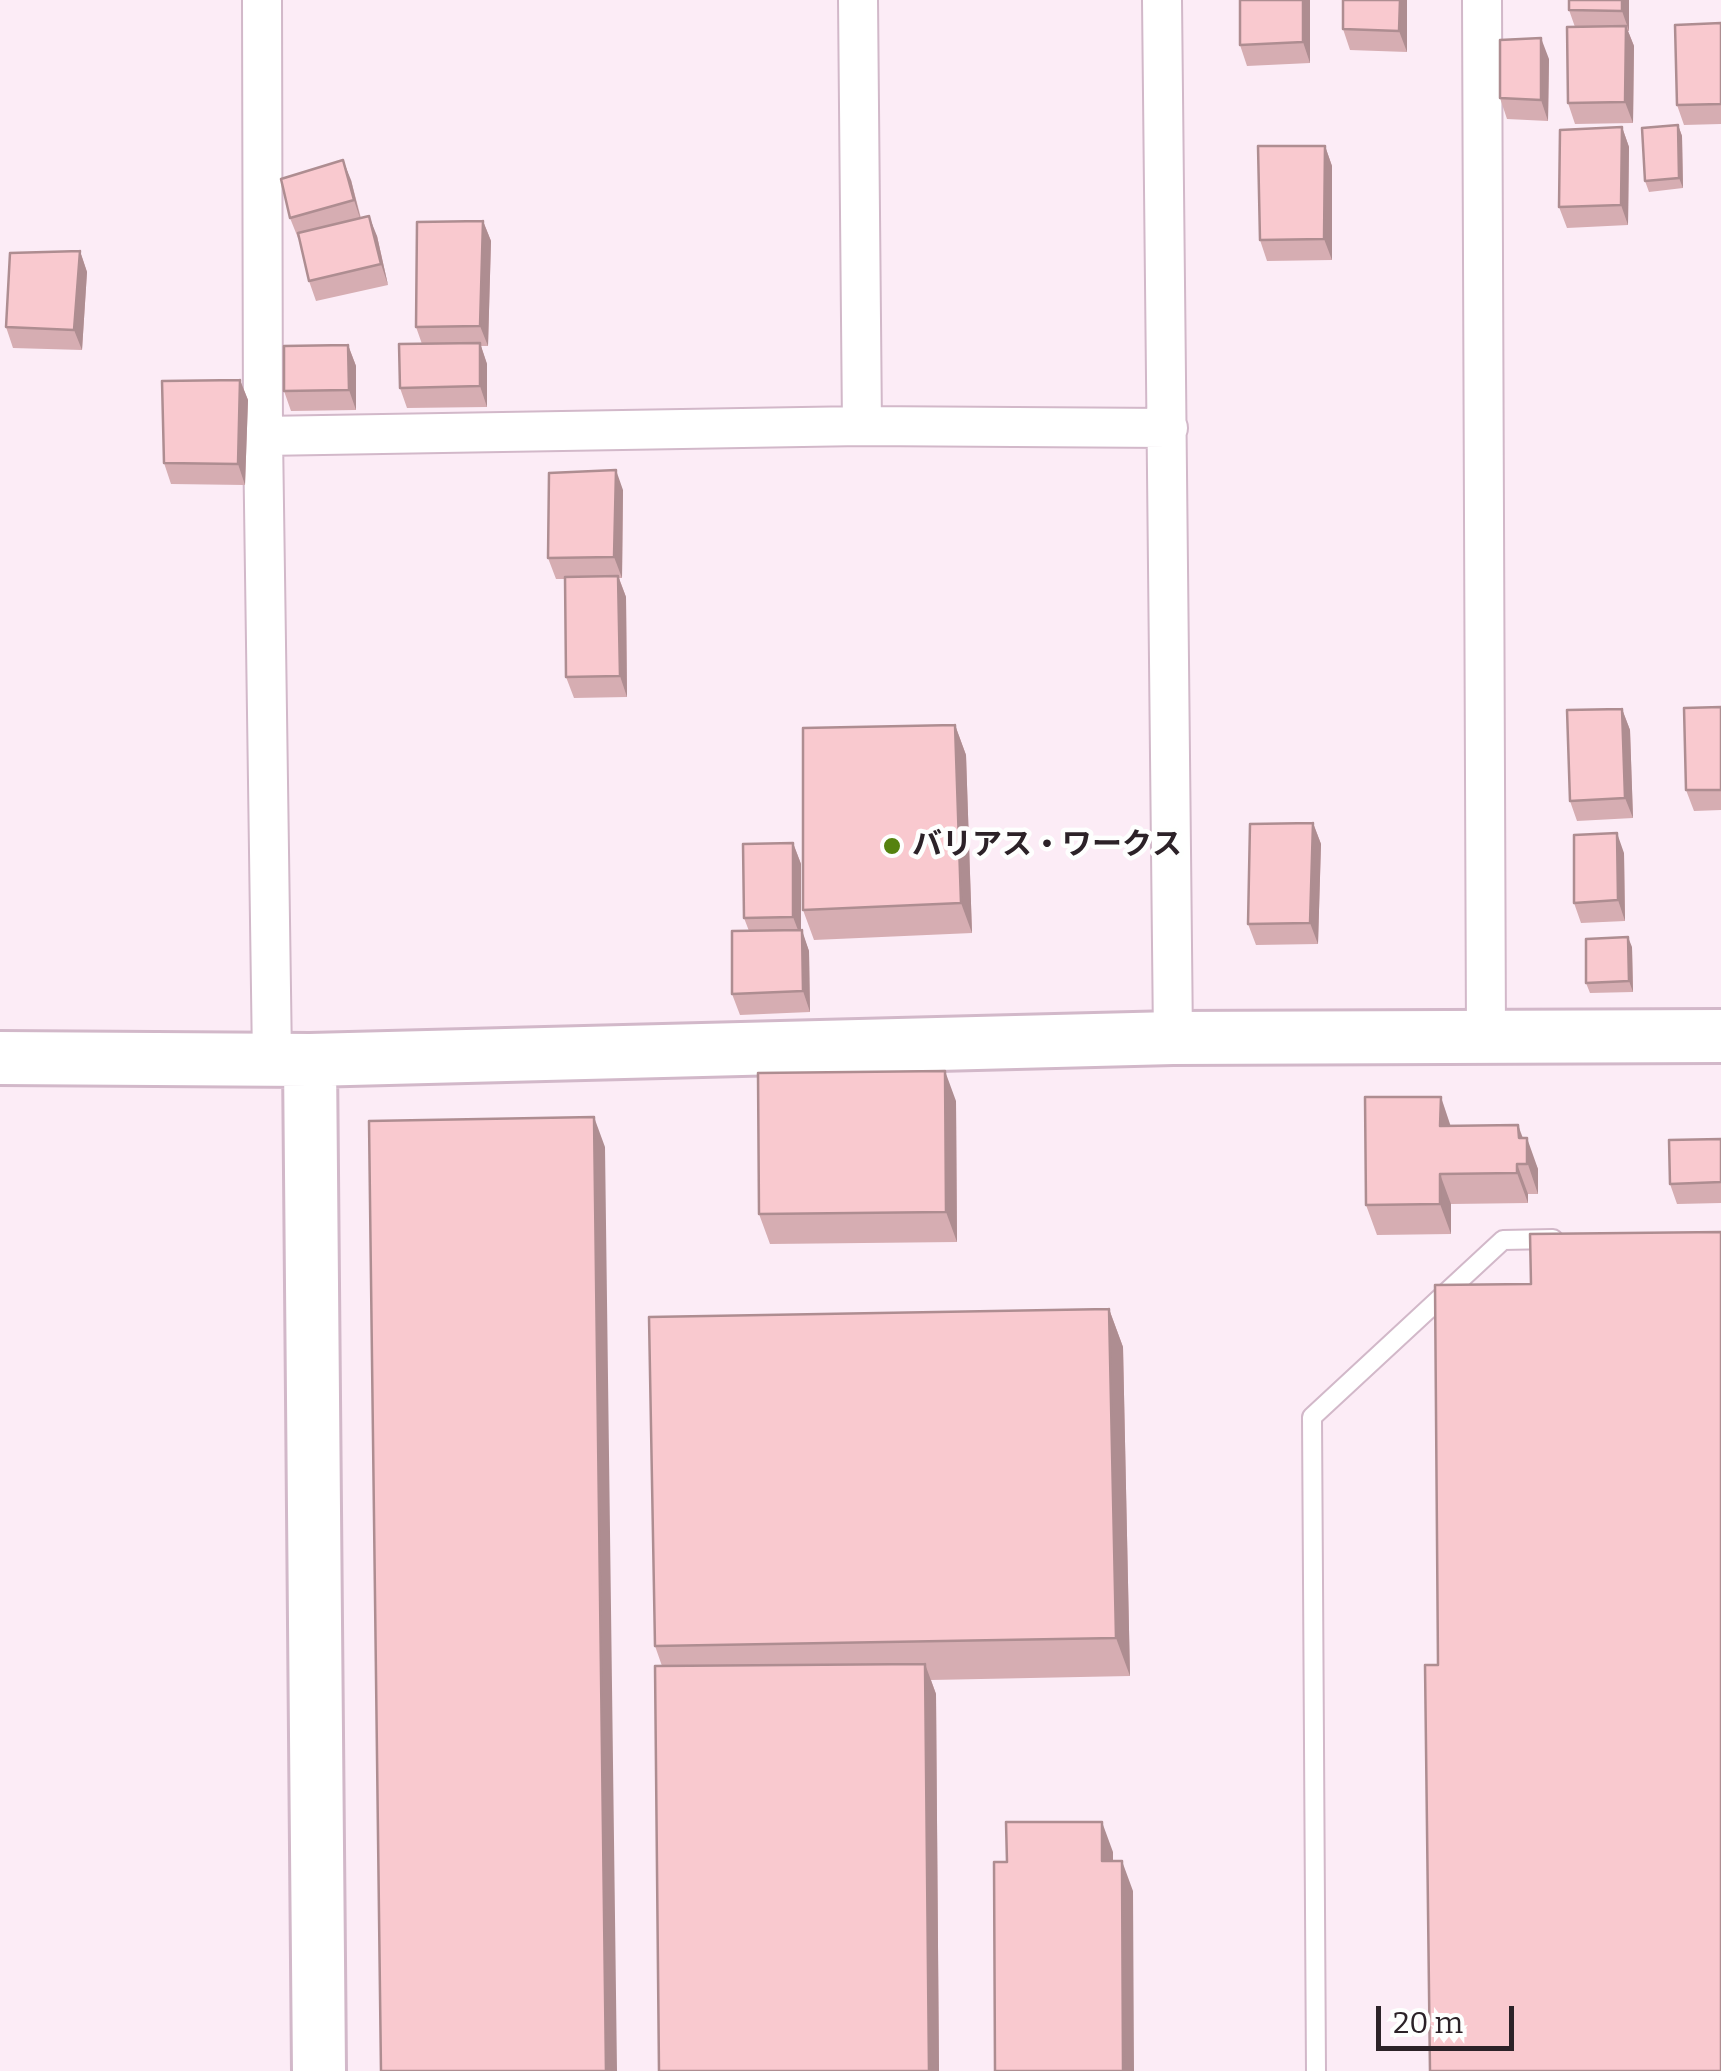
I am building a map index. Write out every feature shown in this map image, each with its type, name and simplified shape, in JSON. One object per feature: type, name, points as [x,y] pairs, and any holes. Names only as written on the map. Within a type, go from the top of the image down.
[{"type":"street","points":[[262,0],[264,436],[291,1059],[319,2071]]},
{"type":"street","points":[[858,0],[862,426]]},
{"type":"street","points":[[1162,0],[1173,1038]]},
{"type":"street","points":[[1482,0],[1486,1036]]},
{"type":"street","points":[[264,436],[862,426],[1168,428]]},
{"type":"street","points":[[0,1058],[291,1059],[1173,1038],[1721,1036]]},
{"type":"lane","points":[[1316,2071],[1312,1417],[1503,1240],[1562,1239]]},
{"type":"building","points":[[1240,0],[1303,0],[1303,42],[1240,45]]},
{"type":"building","points":[[1343,0],[1400,0],[1399,31],[1343,29]]},
{"type":"building","points":[[1569,0],[1622,0],[1622,11],[1569,10]]},
{"type":"building","points":[[1721,23],[1721,104],[1677,105],[1675,25]]},
{"type":"building","points":[[1626,26],[1625,102],[1568,103],[1567,27]]},
{"type":"building","points":[[1541,38],[1541,100],[1500,98],[1500,40]]},
{"type":"building","points":[[1678,125],[1679,178],[1645,181],[1642,128]]},
{"type":"building","points":[[1622,127],[1621,205],[1559,207],[1560,130]]},
{"type":"building","points":[[1258,146],[1325,146],[1324,239],[1260,240]]},
{"type":"building","points":[[343,160],[354,200],[290,218],[281,179]]},
{"type":"building","points":[[369,216],[381,264],[309,281],[298,233]]},
{"type":"building","points":[[483,221],[480,326],[416,327],[417,222]]},
{"type":"building","points":[[80,251],[74,330],[6,327],[10,253]]},
{"type":"building","points":[[480,343],[480,386],[400,388],[399,344]]},
{"type":"building","points":[[348,345],[349,390],[284,391],[284,346]]},
{"type":"building","points":[[240,380],[238,464],[164,463],[162,381]]},
{"type":"building","points":[[616,470],[614,557],[548,558],[549,473]]},
{"type":"building","points":[[618,576],[620,676],[566,677],[565,577]]},
{"type":"building","points":[[1721,707],[1721,790],[1686,790],[1684,708]]},
{"type":"building","points":[[1622,709],[1625,798],[1570,801],[1567,710]]},
{"type":"building","name":"バリアス・ワークス","points":[[955,725],[961,903],[803,910],[803,728]]},
{"type":"building","points":[[1313,823],[1310,923],[1248,924],[1250,824]]},
{"type":"building","points":[[1617,833],[1618,900],[1574,903],[1574,835]]},
{"type":"building","points":[[793,843],[793,917],[744,918],[743,844]]},
{"type":"building","points":[[802,930],[803,991],[732,994],[732,931]]},
{"type":"building","points":[[1628,937],[1629,981],[1586,983],[1586,939]]},
{"type":"building","points":[[945,1071],[946,1212],[759,1214],[758,1073]]},
{"type":"building","points":[[1365,1097],[1441,1097],[1440,1126],[1518,1125],[1519,1138],[1527,1138],[1527,1164],[1517,1164],[1517,1173],[1440,1174],[1440,1204],[1366,1205]]},
{"type":"building","points":[[594,1117],[606,2071],[381,2071],[369,1121]]},
{"type":"building","points":[[1721,1139],[1721,1182],[1670,1184],[1669,1140]]},
{"type":"building","points":[[1721,1232],[1721,2071],[1430,2071],[1425,1665],[1438,1665],[1435,1285],[1531,1284],[1530,1234]]},
{"type":"building","points":[[1109,1309],[1116,1638],[655,1646],[649,1317]]},
{"type":"building","points":[[925,1664],[929,2071],[659,2071],[655,1666]]},
{"type":"building","points":[[1006,1822],[1102,1822],[1102,1861],[1122,1861],[1123,2071],[995,2071],[994,1862],[1007,1862]]},
{"type":"place","name":"バリアス・ワークス","points":[[892,846]]}]
